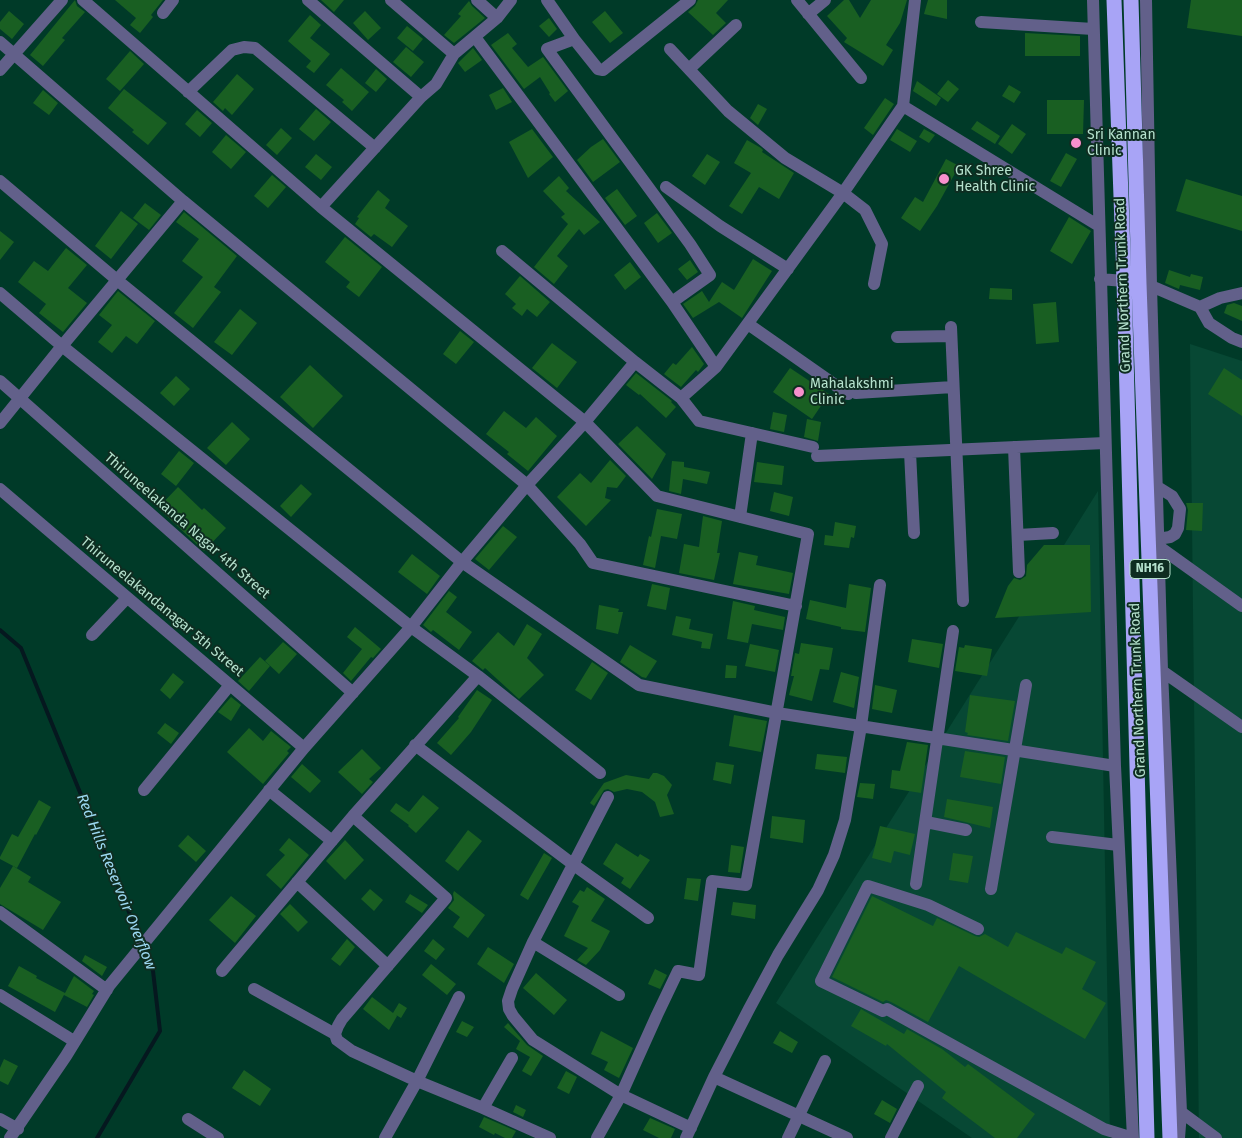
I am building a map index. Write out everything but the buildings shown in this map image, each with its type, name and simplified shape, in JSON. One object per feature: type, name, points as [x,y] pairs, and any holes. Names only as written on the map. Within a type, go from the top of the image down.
[{"type":"highway","name":"Grand Northern Trunk Road","points":[[1114,0],[1138,284],[1147,1138]]},
{"type":"highway","name":"Grand Northern Trunk Road","points":[[1130,0],[1138,284],[1170,1138]]},
{"type":"street","points":[[0,70],[62,0]]},
{"type":"street","points":[[83,0],[322,207],[585,422],[657,496],[808,534],[746,886],[712,881],[699,975],[678,971],[621,1095],[597,1138]]},
{"type":"street","points":[[163,13],[173,0]]},
{"type":"street","points":[[308,0],[421,97]]},
{"type":"street","points":[[390,0],[454,54]]},
{"type":"street","points":[[477,0],[497,18]]},
{"type":"street","points":[[322,207],[421,97],[436,84],[454,54],[497,18],[511,0]]},
{"type":"street","points":[[547,0],[598,70],[603,70],[690,0]]},
{"type":"street","points":[[797,0],[860,78]]},
{"type":"street","points":[[808,14],[825,0]]},
{"type":"street","points":[[681,398],[716,366],[748,324],[843,193],[903,106],[915,0]]},
{"type":"street","points":[[978,929],[928,905],[868,886],[820,981],[882,1010],[887,1009],[1104,1129],[1133,1138],[1115,766],[1093,0]]},
{"type":"street","points":[[1146,0],[1138,284],[1156,486],[1181,1112],[1179,1138]]},
{"type":"street","points":[[981,22],[1093,29]]},
{"type":"street","points":[[689,69],[736,25]]},
{"type":"street","points":[[475,37],[672,302],[716,366]]},
{"type":"street","points":[[574,39],[548,49],[690,244],[710,275],[672,302]]},
{"type":"street","points":[[0,42],[183,201],[527,486],[580,544],[593,563],[796,606]]},
{"type":"street","points":[[188,92],[232,50],[244,46],[255,48],[374,148]]},
{"type":"street","points":[[670,49],[728,111],[785,158],[843,193],[865,210],[882,244],[874,284]]},
{"type":"street","points":[[903,106],[1099,226]]},
{"type":"street","points":[[0,181],[462,562],[639,685],[777,713],[1115,766]]},
{"type":"street","points":[[666,187],[720,226],[788,269]]},
{"type":"street","points":[[0,423],[183,201]]},
{"type":"street","points":[[502,251],[681,398],[699,421],[752,433],[815,452],[910,452],[1105,443]]},
{"type":"street","points":[[1100,279],[1138,284],[1200,307],[1209,323],[1242,342]]},
{"type":"street","points":[[0,293],[62,346],[411,627],[478,676],[600,773]]},
{"type":"street","points":[[1200,307],[1220,298],[1242,293]]},
{"type":"street","points":[[748,324],[852,393],[953,387]]},
{"type":"street","points":[[897,337],[951,332],[963,601]]},
{"type":"street","points":[[0,1118],[14,1134],[108,988],[182,896],[304,748],[411,627],[462,562],[635,362]]},
{"type":"street","name":"Thiruneelakanda Nagar 4th Street","points":[[0,381],[353,693]]},
{"type":"street","points":[[740,517],[752,433]]},
{"type":"street","points":[[1014,447],[1019,572]]},
{"type":"street","points":[[910,452],[914,533]]},
{"type":"street","points":[[1156,486],[1172,496],[1180,509],[1179,523],[1175,534],[1158,542]]},
{"type":"street","name":"Thiruneelakandanagar 5th Street","points":[[0,489],[304,748]]},
{"type":"street","points":[[1018,534],[1053,533]]},
{"type":"street","points":[[1158,542],[1242,606]]},
{"type":"street","points":[[608,797],[533,942],[508,1001],[513,1016],[533,1040],[621,1095],[688,1133],[714,1077],[778,956],[818,890],[834,855],[845,820],[861,726],[880,585]]},
{"type":"street","points":[[92,635],[127,598]]},
{"type":"street","points":[[916,884],[953,631]]},
{"type":"street","points":[[1162,671],[1242,727]]},
{"type":"street","points":[[222,971],[332,840],[478,676]]},
{"type":"street","points":[[144,790],[230,685]]},
{"type":"street","points":[[991,889],[1013,750],[1026,685]]},
{"type":"street","points":[[415,745],[574,865],[648,918]]},
{"type":"street","points":[[269,790],[332,840]]},
{"type":"street","points":[[353,816],[446,898],[342,1019],[335,1034],[337,1040],[352,1051],[417,1081],[550,1138]]},
{"type":"street","points":[[926,822],[966,830]]},
{"type":"street","points":[[1052,837],[1118,844]]},
{"type":"street","points":[[297,882],[388,966]]},
{"type":"street","points":[[0,912],[108,988]]},
{"type":"street","points":[[533,942],[619,995]]},
{"type":"street","points":[[254,989],[335,1034]]},
{"type":"street","points":[[0,995],[74,1041]]},
{"type":"street","points":[[385,1138],[417,1081],[459,997]]},
{"type":"street","points":[[483,1108],[512,1058]]},
{"type":"street","points":[[788,1138],[825,1061]]},
{"type":"street","points":[[714,1077],[847,1138]]},
{"type":"street","points":[[891,1138],[918,1086]]},
{"type":"street","points":[[1181,1112],[1216,1138]]},
{"type":"street","points":[[188,1119],[218,1138]]},
{"type":"shaded area","points":[[1190,344],[1242,361],[1242,1138],[1199,1138]]},
{"type":"shaded area","points":[[1098,491],[1110,1138],[972,1138],[776,1003]]},
{"type":"waterway","name":"Red Hills Reservoir Overflow","points":[[0,630],[21,648],[153,971],[160,1031],[97,1138]]},
{"type":"place","name":"Sri Kannan Clinic","points":[[1076,143]]},
{"type":"place","name":"GK Shree Health Clinic","points":[[944,179]]},
{"type":"place","name":"Mahalakshmi Clinic","points":[[799,392]]}]
